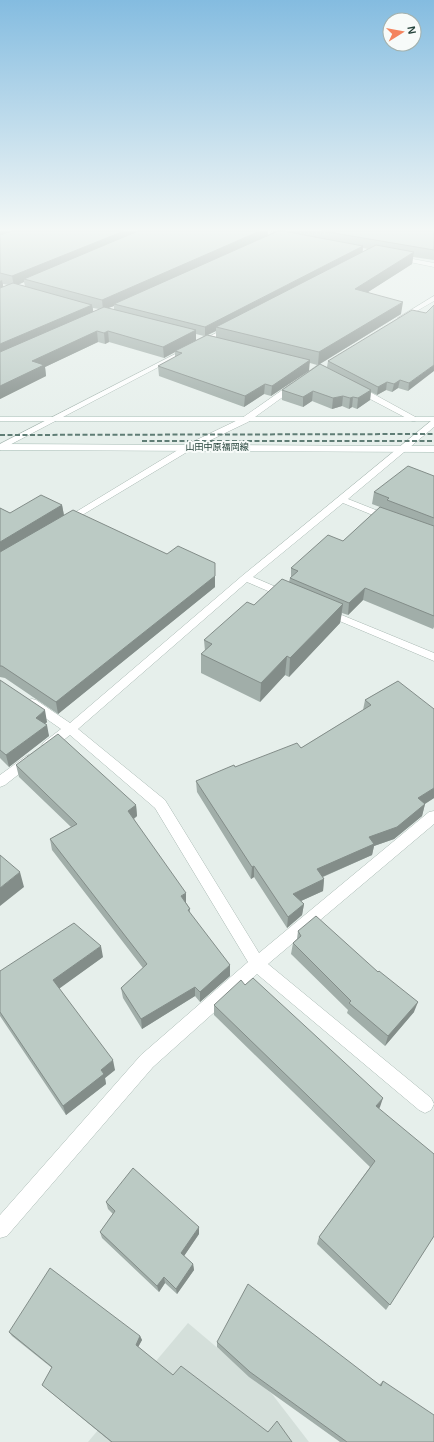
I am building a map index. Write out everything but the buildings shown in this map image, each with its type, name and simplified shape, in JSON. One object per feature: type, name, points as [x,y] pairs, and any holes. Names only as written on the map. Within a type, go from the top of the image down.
[{"type":"street","points":[[393,323],[434,298]]},
{"type":"street","points":[[0,447],[202,339],[234,325]]},
{"type":"street","points":[[202,339],[221,344]]},
{"type":"street","points":[[61,524],[189,447],[245,420],[300,382]]},
{"type":"street","points":[[346,383],[415,420]]},
{"type":"street","points":[[0,419],[434,419]]},
{"type":"street","points":[[0,782],[70,729],[246,578],[343,500],[402,448],[434,423]]},
{"type":"street","name":"山田中原福岡線","points":[[0,447],[434,449]]},
{"type":"street","points":[[343,500],[399,522]]},
{"type":"street","points":[[246,578],[297,599]]},
{"type":"street","points":[[319,608],[434,657]]},
{"type":"street","points":[[19,695],[70,729],[160,804],[257,964],[425,1104]]},
{"type":"street","points":[[0,1229],[147,1061],[257,964],[434,816]]},
{"type":"shaded area","points":[[188,1323],[272,1394],[309,1442],[88,1442]]},
{"type":"railway","points":[[0,435],[434,434]]},
{"type":"railway","points":[[142,441],[434,441]]}]
